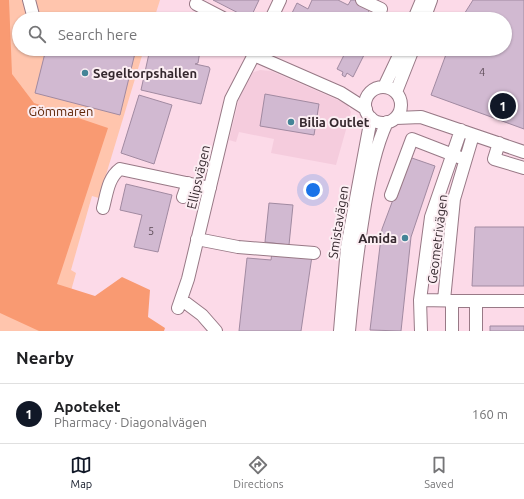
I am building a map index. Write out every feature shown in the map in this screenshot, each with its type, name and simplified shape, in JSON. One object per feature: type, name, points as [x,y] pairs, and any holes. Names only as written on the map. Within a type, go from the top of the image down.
[{"type":"street","points":[[29,0],[32,12]]},
{"type":"street","points":[[274,12],[280,0]]},
{"type":"street","points":[[362,0],[381,9],[380,12]]},
{"type":"street","points":[[417,12],[422,0]]},
{"type":"street","points":[[427,12],[431,0]]},
{"type":"street","points":[[196,4],[212,12]]},
{"type":"street","name":"Ellipsvägen","points":[[216,331],[202,316],[180,304],[231,99],[253,56]]},
{"type":"street","name":"Ellipsvägen","points":[[263,56],[340,93],[368,113]]},
{"type":"street","points":[[384,87],[399,56]]},
{"type":"street","points":[[391,120],[401,111],[399,97],[410,56]]},
{"type":"street","points":[[421,117],[399,97],[384,87],[376,88],[370,93],[366,100],[368,113],[381,123],[391,120],[421,117],[524,152]]},
{"type":"street","name":"Ellipsvägen","points":[[340,93],[370,93]]},
{"type":"street","name":"Smistavägen","points":[[340,331],[347,247],[368,113]]},
{"type":"street","name":"Smistavägen","points":[[349,331],[357,250],[368,185],[379,141],[391,120]]},
{"type":"street","points":[[421,331],[420,300],[431,217],[462,130]]},
{"type":"street","name":"Geometrivägen","points":[[452,331],[452,220],[454,199],[473,135]]},
{"type":"street","points":[[391,196],[412,140],[466,160]]},
{"type":"street","points":[[499,143],[494,159],[524,168]]},
{"type":"street","points":[[103,208],[110,180],[114,173],[120,169],[210,188]]},
{"type":"street","points":[[183,197],[188,183]]},
{"type":"street","points":[[431,217],[452,220]]},
{"type":"street","points":[[197,239],[238,247],[314,252]]},
{"type":"street","points":[[420,300],[476,302],[476,331]]},
{"type":"street","points":[[453,301],[524,301]]},
{"type":"shaded area","points":[[0,0],[9,0],[12,74],[34,103],[108,128],[57,284],[95,296],[122,277],[150,290],[148,317],[165,328],[164,331],[39,331],[0,313]]},
{"type":"shaded area","name":"Bilia Outlet","points":[[260,70],[271,71],[347,104],[351,112],[336,165],[271,153],[274,139],[239,132],[236,142],[229,140],[239,99],[251,73]]},
{"type":"green space","name":"Gömmaren","points":[[0,0],[160,0],[156,12],[12,12],[12,56],[142,56],[99,198],[92,196],[71,270],[76,273],[63,319],[39,331],[0,331]]},
{"type":"building","points":[[213,0],[259,0],[253,12],[236,12]]},
{"type":"building","points":[[312,0],[338,0],[348,5],[351,0],[358,0],[371,7],[368,12],[292,12],[297,3],[308,9]]},
{"type":"building","points":[[473,0],[524,0],[524,129],[431,95],[445,56],[512,56],[512,12],[465,12]]},
{"type":"building","name":"Segeltorpshallen","points":[[44,56],[134,56],[120,115],[35,93]]},
{"type":"building","points":[[148,56],[199,56],[198,63],[195,64],[209,67],[210,69],[201,104],[141,90]]},
{"type":"building","points":[[344,56],[364,56],[353,77],[347,73],[345,77],[342,75],[343,72],[337,69]]},
{"type":"building","points":[[265,94],[319,104],[314,135],[260,126]]},
{"type":"building","points":[[139,95],[172,105],[154,164],[121,153]]},
{"type":"building","points":[[409,157],[435,166],[411,237],[401,331],[370,330],[382,229]]},
{"type":"building","points":[[126,184],[172,195],[158,252],[134,247],[142,215],[120,210]]},
{"type":"building","points":[[269,203],[293,205],[289,245],[265,242]]},
{"type":"building","points":[[475,227],[524,227],[524,286],[472,286]]},
{"type":"building","points":[[272,252],[312,256],[301,331],[239,331],[247,258],[271,260]]},
{"type":"building","points":[[490,326],[524,326],[524,331],[490,331]]},
{"type":"place","name":"Segeltorpshallen","points":[[85,73]]},
{"type":"place","name":"Apoteket","points":[[503,106]]},
{"type":"place","name":"Bilia Outlet","points":[[291,122]]},
{"type":"place","name":"Amida","points":[[405,238]]}]
